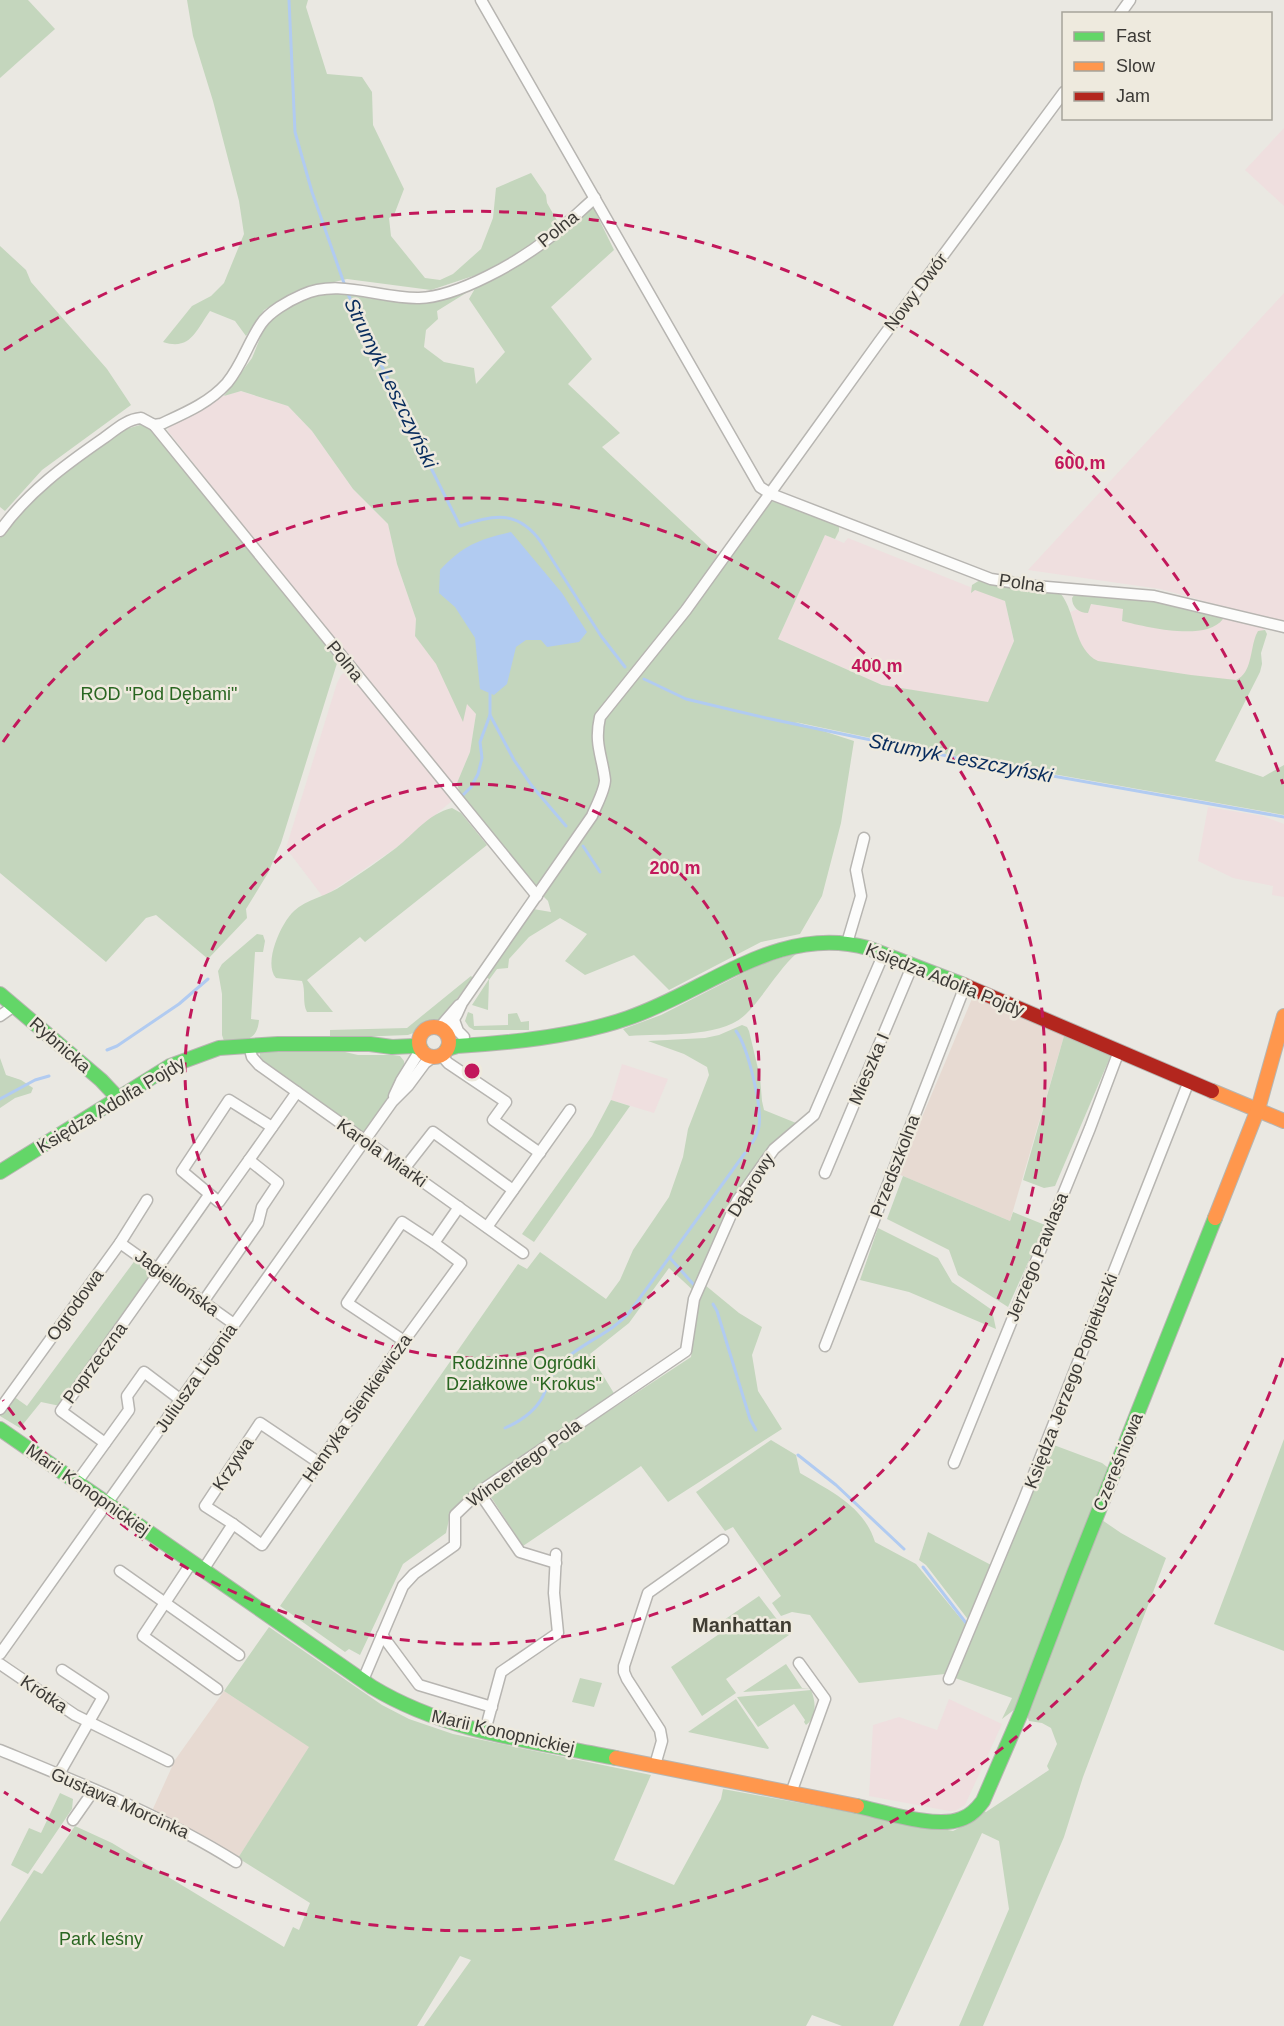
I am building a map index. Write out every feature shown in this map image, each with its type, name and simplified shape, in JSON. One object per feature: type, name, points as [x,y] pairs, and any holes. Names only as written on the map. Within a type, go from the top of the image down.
[{"type":"street","name":"Polna","points":[[481,0],[760,487],[771,494],[991,579],[1035,586],[1154,596],[1284,627]]},
{"type":"street","name":"Nowy Dwór","points":[[771,494],[879,342],[1062,95]]},
{"type":"street","name":"Polna","points":[[154,425],[188,412],[218,392],[241,364],[261,324],[270,315],[305,293],[331,288],[390,297],[418,298],[457,290],[502,267],[543,242],[595,198]]},
{"type":"street","name":"Polna","points":[[0,531],[47,478],[134,419],[144,418],[154,425],[537,896]]},
{"type":"street","points":[[421,1035],[419,1042],[426,1055],[442,1043],[462,1003],[592,816],[605,782],[598,748],[597,730],[600,717],[686,610],[771,494]]},
{"type":"street","points":[[847,943],[861,896],[856,870],[864,838]]},
{"type":"street","name":"Księdza Adolfa Pojdy","points":[[370,1044],[412,1038],[430,1028],[442,1043],[457,1046],[581,1032],[631,1017],[670,1001],[742,963],[784,947],[809,943],[847,943],[913,964],[1284,1121]]},
{"type":"street","name":"Dąbrowy","points":[[694,1299],[737,1201],[774,1149],[814,1115],[884,953]]},
{"type":"street","name":"Mieszka I","points":[[825,1173],[913,964]]},
{"type":"street","name":"Przedszkolna","points":[[825,1346],[965,986]]},
{"type":"street","name":"Rybnicka","points":[[0,994],[107,1085],[118,1098]]},
{"type":"street","points":[[462,1003],[450,1013],[442,1043],[448,1063],[506,1102],[493,1120],[540,1153]]},
{"type":"street","points":[[0,1016],[14,1006]]},
{"type":"street","name":"Czereśniowa","points":[[975,1812],[986,1796],[1021,1713],[1074,1573],[1258,1109],[1284,1016]]},
{"type":"street","points":[[454,1020],[458,1031],[464,1037]]},
{"type":"street","name":"Księdza Adolfa Pojdy","points":[[442,1043],[464,1037],[531,1038]]},
{"type":"street","name":"Juliusza Ligonia","points":[[1,1652],[392,1102],[408,1086],[442,1043]]},
{"type":"street","name":"Księdza Adolfa Pojdy","points":[[0,1172],[178,1062],[219,1048],[278,1044],[370,1044],[392,1047],[414,1046],[421,1049]]},
{"type":"street","name":"Karola Miarki","points":[[249,1046],[252,1057],[259,1065],[523,1253]]},
{"type":"street","points":[[392,1047],[405,1057],[407,1072]]},
{"type":"street","name":"Juliusza Ligonia","points":[[392,1102],[401,1081],[421,1049]]},
{"type":"street","name":"Jerzego Pawlasa","points":[[954,1463],[1119,1051]]},
{"type":"street","name":"Księdza Jerzego Popiełuszki","points":[[949,1679],[1024,1499],[1189,1081]]},
{"type":"street","points":[[272,1127],[229,1100],[182,1171],[219,1202],[297,1092]]},
{"type":"street","points":[[487,1227],[570,1110]]},
{"type":"street","points":[[404,1169],[433,1132],[513,1190]]},
{"type":"street","points":[[203,1302],[258,1223],[262,1207],[278,1183],[249,1160]]},
{"type":"street","points":[[159,1270],[209,1195]]},
{"type":"street","name":"Ogrodowa","points":[[0,1409],[120,1243],[147,1200]]},
{"type":"street","points":[[404,1341],[347,1303],[402,1222],[434,1243],[459,1207]]},
{"type":"street","name":"Jagiellońska","points":[[120,1243],[234,1324]]},
{"type":"street","name":"Henryka Sienkiewicza","points":[[233,1524],[262,1545],[318,1462],[462,1263],[434,1243]]},
{"type":"street","name":"Poprzeczna","points":[[105,1443],[61,1411],[159,1270]]},
{"type":"street","name":"Wincentego Pola","points":[[363,1680],[404,1586],[414,1574],[455,1545],[455,1515],[478,1492],[686,1350],[694,1299]]},
{"type":"street","points":[[77,1482],[129,1410],[127,1396],[144,1372],[181,1400]]},
{"type":"street","name":"Krzywa","points":[[233,1524],[205,1506],[260,1423],[318,1462]]},
{"type":"street","name":"Marii Konopnickiej","points":[[0,1429],[363,1680],[387,1696],[423,1714],[485,1731],[947,1823],[959,1821],[975,1812]]},
{"type":"street","points":[[478,1492],[520,1552],[556,1559],[554,1593],[558,1633],[501,1672],[485,1731]]},
{"type":"street","points":[[217,1689],[143,1636],[165,1602],[233,1524]]},
{"type":"street","points":[[656,1765],[663,1741],[660,1730],[627,1679],[624,1665],[648,1593],[723,1540]]},
{"type":"street","points":[[120,1571],[239,1655]]},
{"type":"street","points":[[382,1635],[419,1685],[492,1707]]},
{"type":"street","points":[[791,1792],[825,1700],[799,1663]]},
{"type":"street","name":"Krótka","points":[[0,1664],[75,1715],[168,1761]]},
{"type":"street","name":"Krótka","points":[[62,1670],[104,1697],[89,1722]]},
{"type":"street","points":[[59,1774],[89,1722]]},
{"type":"street","name":"Gustawa Morcinka","points":[[0,1750],[59,1774],[200,1839],[236,1862]]},
{"type":"street","points":[[73,1820],[94,1790]]},
{"type":"shaded area","points":[[1284,128],[1284,206],[1245,170]]},
{"type":"shaded area","points":[[1284,293],[1284,623],[1160,589],[1028,570]]},
{"type":"shaded area","points":[[240,391],[288,406],[312,431],[353,489],[388,524],[397,564],[416,619],[415,636],[476,714],[470,752],[457,783],[462,802],[168,431],[169,424],[224,396]]},
{"type":"shaded area","points":[[825,535],[844,543],[848,538],[1005,601],[1014,642],[988,703],[882,685],[778,639]]},
{"type":"shaded area","points":[[1090,604],[1124,609],[1122,621],[1220,616],[1265,626],[1246,687],[1096,663],[1084,654],[1068,613]]},
{"type":"shaded area","points":[[347,671],[453,800],[397,847],[323,897],[286,848],[337,683],[341,675]]},
{"type":"shaded area","points":[[1208,807],[1263,816],[1284,824],[1284,897],[1272,895],[1273,886],[1233,878],[1198,861]]},
{"type":"shaded area","points":[[974,994],[1064,1036],[1010,1221],[898,1174]]},
{"type":"shaded area","points":[[622,1064],[668,1079],[654,1113],[611,1100]]},
{"type":"shaded area","points":[[224,1691],[310,1747],[238,1858],[202,1836],[152,1811],[175,1760]]},
{"type":"shaded area","points":[[949,1699],[1002,1724],[965,1805],[955,1811],[949,1811],[869,1796],[873,1725],[899,1717],[937,1730]]},
{"type":"green space","points":[[0,0],[28,0],[55,29],[0,78]]},
{"type":"green space","points":[[187,0],[308,0],[306,7],[327,74],[362,77],[372,92],[373,125],[404,189],[394,215],[389,218],[391,236],[425,278],[440,280],[453,274],[481,249],[493,218],[496,188],[531,173],[546,195],[547,203],[559,224],[514,257],[476,275],[431,290],[347,279],[296,291],[264,310],[246,336],[235,321],[210,311],[192,337],[186,341],[180,344],[163,342],[192,306],[211,296],[224,283],[244,234],[239,201],[213,101],[193,36]]},
{"type":"green space","points":[[593,207],[614,250],[551,307],[592,359],[568,384],[620,433],[602,447],[718,555],[681,610],[632,671],[627,671],[641,675],[767,502],[776,501],[839,525],[835,539],[825,535],[778,639],[882,685],[988,702],[1014,641],[1005,601],[975,590],[971,593],[972,585],[980,580],[1009,587],[1061,594],[1084,649],[1098,661],[1236,680],[1248,667],[1258,631],[1265,630],[1267,634],[1261,653],[1260,672],[1215,761],[1263,777],[1284,765],[1284,815],[985,762],[795,722],[854,741],[841,823],[822,896],[800,934],[761,942],[669,990],[634,955],[585,975],[565,961],[587,934],[560,918],[529,937],[509,959],[508,968],[497,969],[489,980],[488,1010],[472,1005],[489,979],[486,977],[533,909],[551,912],[548,901],[517,870],[462,802],[457,783],[470,752],[476,714],[467,704],[463,722],[436,664],[415,636],[416,619],[397,564],[388,524],[353,489],[312,431],[288,406],[241,391],[224,396],[252,358],[263,331],[271,320],[310,297],[336,292],[373,299],[429,302],[463,290],[466,293],[437,311],[438,319],[426,330],[424,347],[444,362],[474,368],[476,384],[505,352],[469,299],[477,285]]},
{"type":"green space","points":[[0,246],[26,270],[31,282],[107,369],[131,405],[42,470],[5,511],[0,507]]},
{"type":"green space","name":"ROD \"Pod Dębami\"","points":[[140,425],[148,426],[338,660],[281,843],[268,873],[246,909],[247,918],[208,959],[156,915],[146,918],[106,962],[0,873],[0,538],[22,511],[52,481],[126,429]]},
{"type":"green space","points":[[1075,594],[1152,600],[1220,616],[1223,619],[1215,626],[1203,630],[1160,629],[1122,621],[1123,609],[1091,604],[1088,613],[1082,612],[1073,604],[1072,598]]},
{"type":"green space","points":[[452,808],[461,813],[487,845],[365,942],[360,937],[307,980],[333,1012],[307,1012],[302,981],[276,978],[273,971],[275,943],[284,924],[299,907],[343,885],[396,848],[428,820]]},
{"type":"green space","points":[[257,934],[263,935],[265,941],[263,952],[255,952],[251,1019],[259,1020],[258,1027],[248,1039],[224,1041],[222,994],[218,971],[222,964]]},
{"type":"green space","points":[[797,953],[746,1014],[722,1028],[691,1033],[629,1036],[623,1029],[661,1015],[759,965]]},
{"type":"green space","points":[[471,976],[473,978],[442,1018],[426,1024],[413,1033],[330,1038],[330,1030],[407,1028]]},
{"type":"green space","points":[[468,1012],[473,1014],[474,1026],[508,1025],[508,1014],[517,1013],[521,1022],[529,1021],[529,1030],[474,1030],[465,1021]]},
{"type":"green space","name":"Rodzinne Ogródki Działkowe \"Krokus\"","points":[[742,1025],[749,1031],[760,1077],[764,1110],[801,1125],[762,1162],[696,1293],[669,1268],[629,1323],[590,1354],[615,1395],[476,1487],[450,1515],[446,1533],[403,1564],[360,1655],[349,1649],[345,1652],[280,1606],[518,1264],[527,1269],[540,1252],[606,1299],[620,1280],[633,1250],[669,1197],[683,1157],[688,1129],[709,1075],[707,1067],[684,1054],[648,1041],[705,1038],[719,1035]]},
{"type":"green space","points":[[1064,1036],[1111,1055],[1055,1186],[1044,1188],[1023,1180]]},
{"type":"green space","points":[[332,1049],[358,1055],[400,1056],[404,1061],[405,1069],[363,1134],[260,1060],[260,1052]]},
{"type":"green space","points":[[0,1058],[6,1075],[21,1080],[33,1088],[31,1093],[15,1098],[0,1108]]},
{"type":"green space","points":[[611,1100],[630,1106],[534,1242],[522,1234],[592,1136]]},
{"type":"green space","points":[[903,1176],[1010,1221],[1013,1212],[1045,1225],[1008,1307],[958,1275],[949,1250],[887,1219]]},
{"type":"green space","points":[[878,1228],[938,1258],[952,1282],[992,1310],[996,1329],[909,1292],[860,1280]]},
{"type":"green space","points":[[136,1259],[154,1275],[60,1406],[41,1402],[20,1428],[0,1416],[13,1396],[27,1406]]},
{"type":"green space","points":[[705,1285],[739,1313],[762,1327],[752,1355],[758,1391],[782,1429],[668,1502],[641,1466],[523,1546],[487,1491],[691,1357],[698,1301]]},
{"type":"green space","points":[[1284,1439],[1284,1651],[1214,1624]]},
{"type":"green space","points":[[771,1440],[796,1455],[800,1473],[834,1493],[854,1509],[870,1529],[875,1542],[916,1564],[966,1625],[945,1674],[859,1683],[810,1615],[792,1612],[781,1616],[772,1603],[781,1596],[733,1527],[725,1531],[696,1492]]},
{"type":"green space","points":[[1051,1444],[1102,1463],[1111,1470],[1019,1706],[1002,1719],[1012,1698],[955,1678]]},
{"type":"green space","name":"Park leśny","points":[[1102,1520],[1166,1558],[1083,1777],[1064,1837],[983,2026],[959,2026],[1009,1909],[999,1841],[982,1833],[893,2026],[842,2026],[812,2015],[806,2026],[424,2026],[471,1960],[460,1956],[417,2026],[0,2026],[0,1922],[34,1870],[42,1874],[75,1826],[112,1843],[284,1947],[293,1927],[299,1930],[310,1903],[238,1858],[309,1747],[224,1691],[269,1627],[382,1705],[409,1719],[453,1734],[651,1775],[614,1860],[674,1885],[721,1799],[723,1789],[953,1831],[973,1821],[984,1811],[986,1812],[1049,1770],[1047,1766],[1057,1744],[1051,1728],[1042,1723],[1029,1721],[1027,1715]]},
{"type":"green space","points":[[928,1532],[993,1566],[970,1622],[926,1565],[919,1560]]},
{"type":"green space","points":[[759,1596],[789,1635],[726,1679],[736,1693],[702,1716],[671,1667],[728,1628],[724,1620]]},
{"type":"green space","points":[[786,1664],[802,1688],[811,1688],[743,1692]]},
{"type":"green space","points":[[580,1678],[602,1683],[594,1707],[572,1702]]},
{"type":"green space","points":[[811,1690],[814,1709],[810,1722],[806,1725],[794,1704],[758,1727],[737,1697]]},
{"type":"green space","points":[[736,1699],[769,1748],[768,1749],[688,1732]]},
{"type":"green space","points":[[60,1793],[73,1799],[72,1809],[28,1874],[11,1865],[29,1828],[41,1833]]},
{"type":"water","points":[[511,532],[562,593],[587,632],[579,642],[547,647],[541,640],[526,640],[516,647],[507,684],[494,695],[480,689],[475,638],[455,607],[439,593],[440,570],[464,549],[489,538]]},
{"type":"waterway","name":"Strumyk Leszczyński","points":[[289,0],[295,132],[312,192],[345,286]]},
{"type":"waterway","name":"Strumyk Leszczyński","points":[[347,292],[460,526],[495,517],[523,524],[541,542],[601,636],[625,667]]},
{"type":"waterway","name":"Strumyk Leszczyński","points":[[644,679],[686,699],[766,718],[990,765],[1284,817]]},
{"type":"waterway","points":[[461,797],[471,787],[478,774],[482,758],[480,742],[490,715],[490,693]]},
{"type":"waterway","points":[[490,715],[514,760],[532,786],[566,826]]},
{"type":"waterway","points":[[583,846],[600,872]]},
{"type":"waterway","points":[[107,1050],[117,1046],[179,1004],[208,979]]},
{"type":"waterway","points":[[736,1031],[745,1050],[756,1091],[759,1126],[752,1143]]},
{"type":"waterway","points":[[0,1099],[35,1080],[49,1076]]},
{"type":"waterway","points":[[505,1428],[522,1419],[536,1407],[552,1374],[561,1363],[613,1327],[629,1313],[745,1153]]},
{"type":"waterway","points":[[670,1258],[694,1285]]},
{"type":"waterway","points":[[713,1304],[750,1419],[756,1430]]},
{"type":"waterway","points":[[798,1455],[836,1485],[904,1549]]},
{"type":"waterway","points":[[923,1567],[966,1623]]},
{"type":"traffic: fast","points":[[447,1049],[457,1046],[544,1038],[608,1024],[658,1006],[745,963],[774,952],[804,945],[835,943],[868,948],[964,985]]},
{"type":"traffic: fast","points":[[0,994],[101,1080],[118,1098]]},
{"type":"traffic: fast","points":[[0,1172],[170,1066],[219,1048],[278,1044],[370,1044],[392,1047],[414,1046],[421,1049]]},
{"type":"traffic: fast","points":[[857,1806],[924,1821],[951,1822],[968,1816],[983,1801],[1021,1713],[1215,1218]]},
{"type":"traffic: fast","points":[[0,1429],[372,1687],[400,1702],[430,1715],[490,1733],[616,1758]]},
{"type":"traffic: slow","points":[[1215,1218],[1258,1109],[1284,1016]]},
{"type":"traffic: slow","points":[[434,1027],[445,1031],[449,1042],[445,1053],[434,1057],[423,1053],[419,1042],[423,1031],[434,1027]]},
{"type":"traffic: slow","points":[[1212,1091],[1284,1121]]},
{"type":"traffic: slow","points":[[616,1758],[857,1806]]},
{"type":"traffic: jam","points":[[964,985],[1212,1091]]},
{"type":"district","name":"Manhattan","points":[[742,1625]]}]
